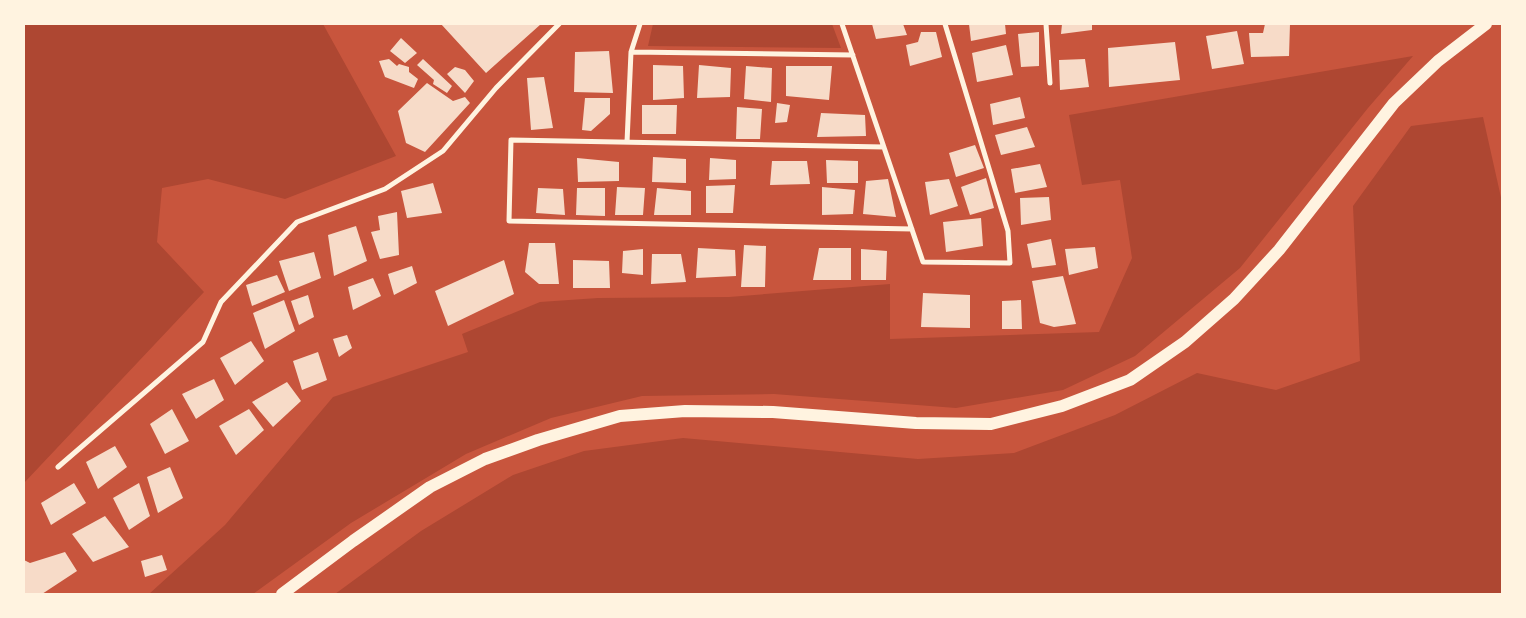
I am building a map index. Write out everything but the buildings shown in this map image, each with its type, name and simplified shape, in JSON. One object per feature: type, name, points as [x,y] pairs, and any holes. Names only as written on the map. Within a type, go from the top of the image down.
[{"type":"main road","points":[[282,594],[430,487],[486,459],[538,440],[620,416],[685,411],[773,412],[916,423],[991,424],[1062,406],[1130,380],[1185,342],[1234,298],[1278,250],[1394,103],[1438,61],[1486,24]]},
{"type":"street","points":[[58,467],[203,342],[221,302],[298,222],[385,189],[443,151],[496,88],[559,24]]},
{"type":"street","points":[[627,142],[631,52],[640,24]]},
{"type":"street","points":[[842,24],[924,262],[1010,263],[1008,231],[945,24]]},
{"type":"street","points":[[1046,24],[1050,83]]},
{"type":"street","points":[[631,52],[852,55]]},
{"type":"street","points":[[884,147],[511,140],[509,221],[912,229]]},
{"type":"shaded area","points":[[24,24],[323,24],[396,156],[285,199],[208,179],[162,188],[157,242],[204,292],[24,483]]},
{"type":"shaded area","points":[[653,24],[832,24],[841,48],[648,46]]},
{"type":"shaded area","points":[[1413,56],[1368,108],[1240,268],[1135,356],[1063,390],[956,408],[774,394],[642,396],[551,418],[466,454],[351,523],[253,594],[149,594],[225,525],[333,397],[468,352],[462,334],[540,302],[598,298],[729,297],[890,284],[890,339],[1099,332],[1132,258],[1120,180],[1082,185],[1069,115]]},
{"type":"shaded area","points":[[1483,117],[1502,202],[1502,594],[335,594],[421,531],[513,475],[584,451],[683,438],[918,459],[1014,453],[1115,415],[1197,373],[1276,390],[1360,361],[1353,206],[1411,126]]}]
